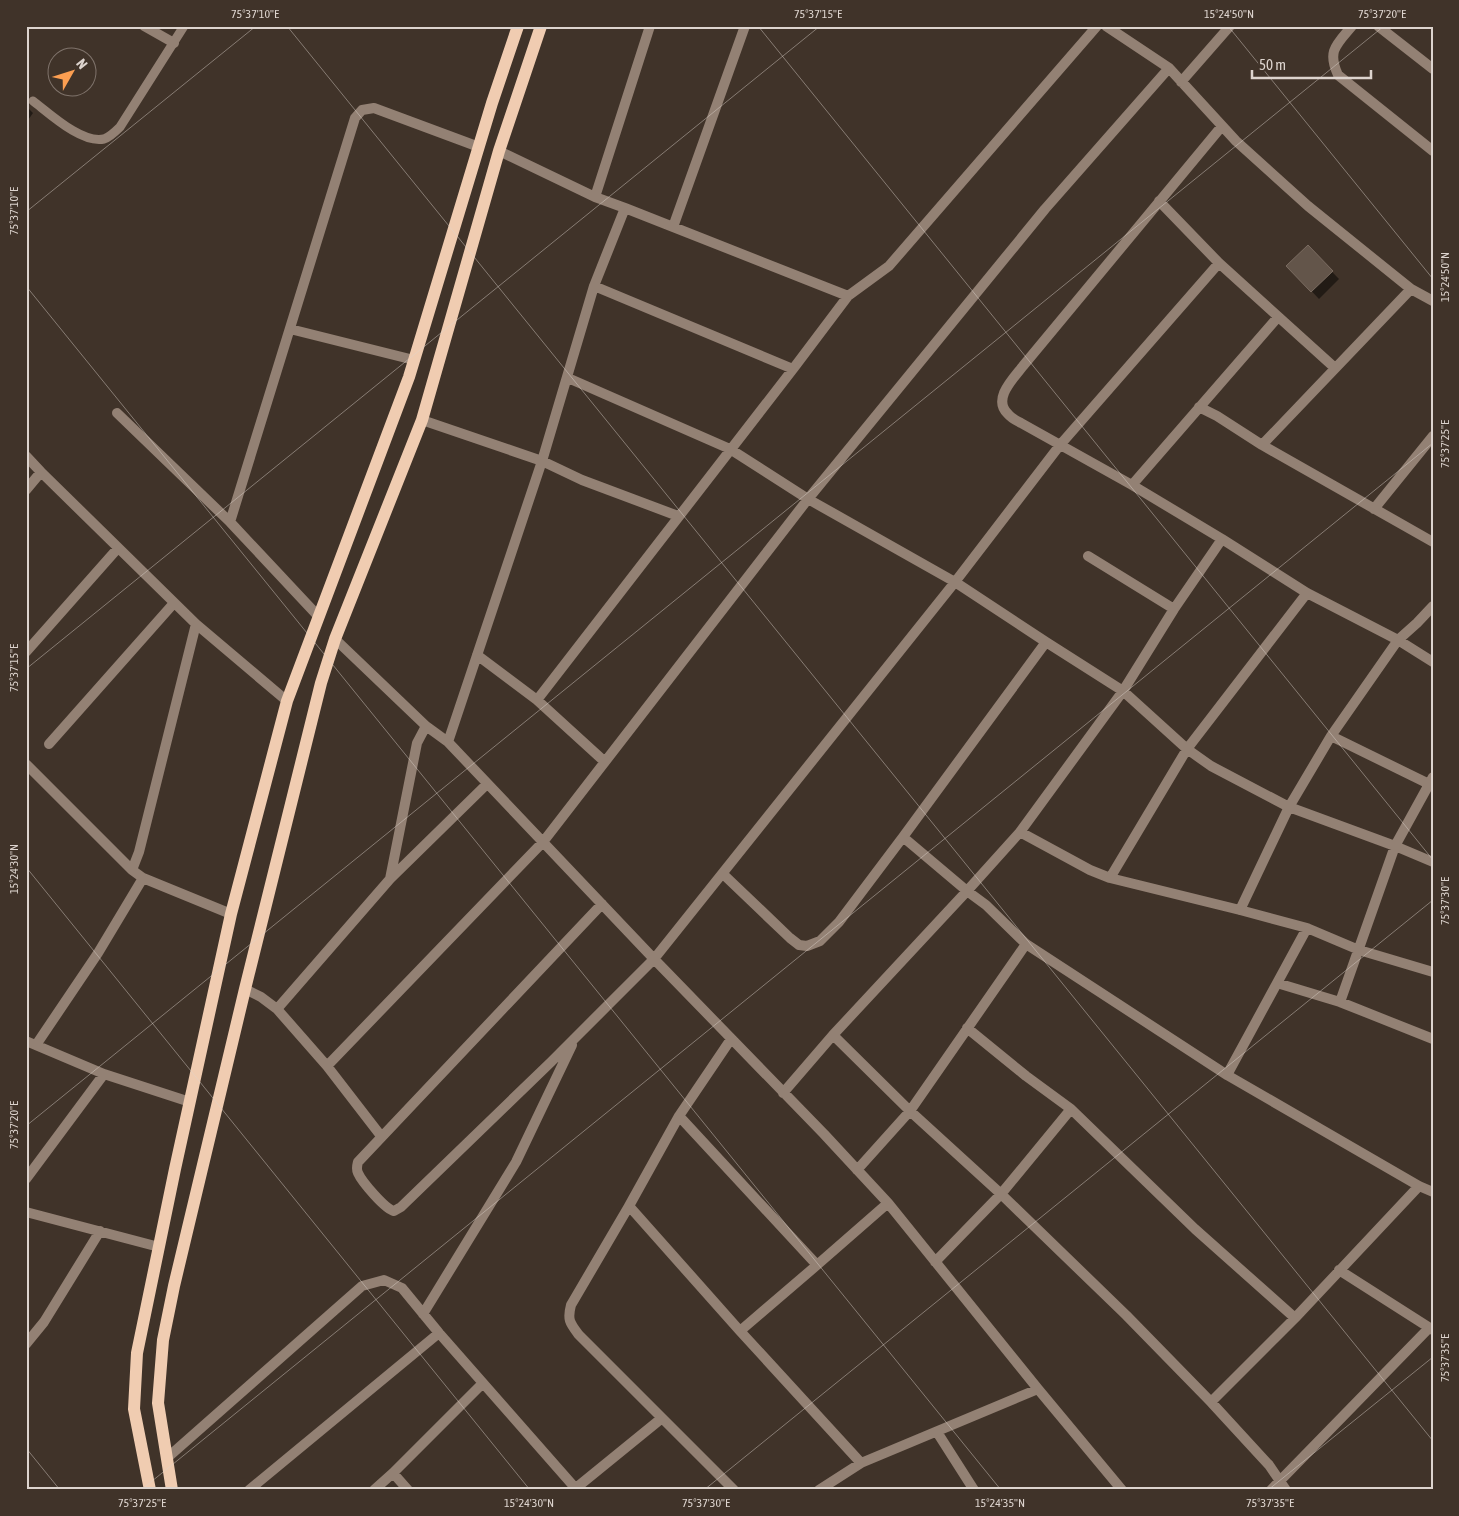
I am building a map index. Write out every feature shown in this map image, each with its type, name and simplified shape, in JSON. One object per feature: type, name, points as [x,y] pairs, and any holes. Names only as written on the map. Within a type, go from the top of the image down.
[{"type":"main road","points":[[150,1490],[134,1409],[137,1353],[231,914],[287,701],[414,360],[478,147],[518,26]]},
{"type":"main road","points":[[172,1490],[158,1403],[163,1340],[176,1276],[245,989],[321,683],[335,640],[422,420],[499,151],[541,26]]},
{"type":"street","points":[[144,26],[174,43]]},
{"type":"street","points":[[595,197],[650,26]]},
{"type":"street","points":[[673,227],[745,26]]},
{"type":"street","points":[[537,700],[848,296],[889,266],[1097,26]]},
{"type":"street","points":[[1106,26],[1169,68],[1236,141],[1308,206],[1411,289],[1433,301]]},
{"type":"street","points":[[1181,82],[1230,26]]},
{"type":"street","points":[[1352,26],[1335,46],[1332,62],[1338,75],[1433,151]]},
{"type":"street","points":[[1378,26],[1433,69]]},
{"type":"street","points":[[327,1066],[543,842],[808,499],[1045,209],[1169,68]]},
{"type":"street","points":[[230,522],[355,118],[362,110],[374,108],[478,147]]},
{"type":"street","points":[[1222,126],[1023,366],[1002,395],[1002,407],[1008,415],[1222,539],[1307,592],[1398,640],[1433,662]]},
{"type":"street","points":[[499,151],[595,197],[848,296]]},
{"type":"street","points":[[1159,201],[1219,263],[1334,368]]},
{"type":"street","points":[[448,742],[542,462],[594,286],[625,208]]},
{"type":"street","points":[[602,904],[358,1162],[356,1168],[358,1174],[389,1210],[394,1211],[408,1200],[654,960],[955,582],[1060,445],[1219,263]]},
{"type":"street","points":[[594,286],[793,369]]},
{"type":"street","points":[[1262,445],[1411,289]]},
{"type":"street","points":[[1132,486],[1278,317]]},
{"type":"street","points":[[290,329],[414,360]]},
{"type":"street","points":[[568,378],[730,449],[808,499],[955,582],[1123,691],[1187,749],[1211,766],[1289,807],[1433,862]]},
{"type":"street","points":[[1199,407],[1433,542]]},
{"type":"street","points":[[117,413],[230,522],[318,617]]},
{"type":"street","points":[[422,420],[542,462],[582,480],[678,516]]},
{"type":"street","points":[[1374,509],[1433,436]]},
{"type":"street","points":[[26,456],[196,624],[287,701]]},
{"type":"street","points":[[26,490],[41,472]]},
{"type":"street","points":[[783,1092],[1020,832],[1123,691],[1174,609],[1222,539]]},
{"type":"street","points":[[26,652],[118,548]]},
{"type":"street","points":[[1088,556],[1174,609]]},
{"type":"street","points":[[1110,878],[1187,749],[1307,592]]},
{"type":"street","points":[[49,744],[174,603]]},
{"type":"street","points":[[1240,910],[1289,807],[1331,736],[1398,640],[1418,623],[1433,606]]},
{"type":"street","points":[[132,870],[139,852],[196,624]]},
{"type":"street","points":[[335,640],[426,726],[448,742],[888,1203],[1122,1490]]},
{"type":"street","points":[[723,874],[799,945],[807,946],[820,941],[839,922],[903,838],[1046,642]]},
{"type":"street","points":[[477,655],[537,700],[605,762]]},
{"type":"street","points":[[390,879],[417,743],[426,726]]},
{"type":"street","points":[[1331,736],[1431,780],[1395,846],[1340,1002]]},
{"type":"street","points":[[26,764],[132,870],[143,878],[231,914]]},
{"type":"street","points":[[277,1009],[390,879],[487,784]]},
{"type":"street","points":[[1020,832],[1090,870],[1110,878],[1307,928],[1358,950],[1433,972]]},
{"type":"street","points":[[903,838],[986,905],[1026,944],[1227,1075],[1419,1186],[1433,1192]]},
{"type":"street","points":[[143,878],[98,953],[31,1043],[104,1074],[190,1102]]},
{"type":"street","points":[[1227,1075],[1307,928]]},
{"type":"street","points":[[857,1170],[910,1110],[1026,944]]},
{"type":"street","points":[[1277,983],[1340,1002],[1433,1039]]},
{"type":"street","points":[[245,989],[261,997],[277,1009],[327,1066],[381,1136]]},
{"type":"street","points":[[967,1028],[1026,1076],[1071,1109],[1195,1229],[1294,1318]]},
{"type":"street","points":[[833,1035],[1126,1315],[1211,1402],[1269,1465],[1283,1485]]},
{"type":"street","points":[[424,1314],[516,1162],[576,1038]]},
{"type":"street","points":[[731,1039],[679,1116],[629,1206],[570,1305],[568,1314],[571,1324],[579,1335],[734,1490]]},
{"type":"street","points":[[26,1180],[104,1074]]},
{"type":"street","points":[[935,1262],[1001,1194],[1071,1109]]},
{"type":"street","points":[[679,1116],[818,1265]]},
{"type":"street","points":[[1211,1402],[1294,1318],[1419,1186]]},
{"type":"street","points":[[740,1331],[888,1203]]},
{"type":"street","points":[[629,1206],[861,1463]]},
{"type":"street","points":[[26,1212],[160,1247]]},
{"type":"street","points":[[26,1344],[44,1322],[100,1231]]},
{"type":"street","points":[[1271,1490],[1283,1485],[1431,1329],[1339,1270]]},
{"type":"street","points":[[167,1458],[362,1286],[384,1280],[402,1288],[576,1489],[662,1418]]},
{"type":"street","points":[[250,1490],[439,1333]]},
{"type":"street","points":[[374,1490],[393,1474],[484,1383]]},
{"type":"street","points":[[819,1490],[861,1463],[1038,1389]]},
{"type":"street","points":[[937,1432],[974,1490]]},
{"type":"street","points":[[393,1474],[408,1490]]},
{"type":"lane","points":[[33,101],[73,131],[92,140],[106,139],[120,127],[184,26]]},
{"type":"building","points":[[1308,245],[1333,271],[1311,292],[1286,266]]}]
